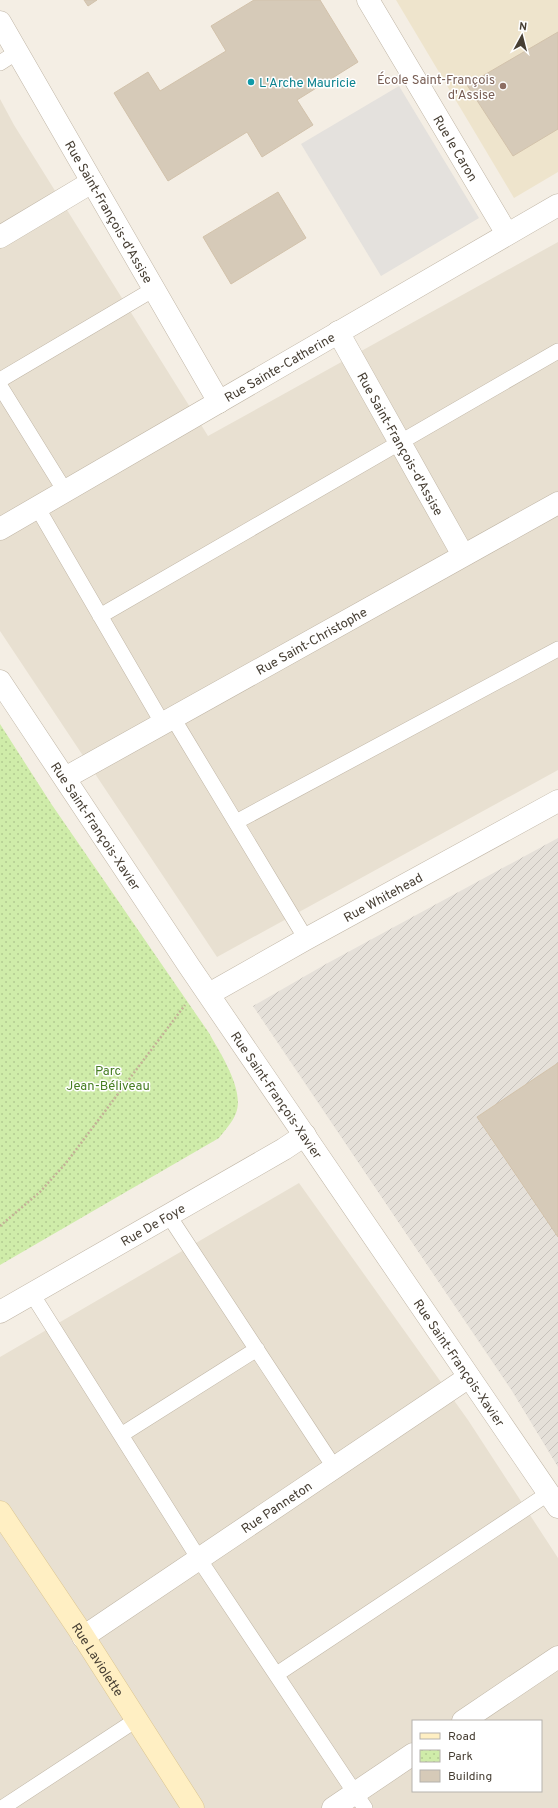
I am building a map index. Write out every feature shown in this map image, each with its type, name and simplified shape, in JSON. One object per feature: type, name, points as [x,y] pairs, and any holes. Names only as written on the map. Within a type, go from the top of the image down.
[{"type":"main road","name":"Rue Laviolette","points":[[4,1525],[83,1637],[193,1808]]},
{"type":"street","name":"Rue le Caron","points":[[368,0],[507,234]]},
{"type":"street","name":"Rue Saint-François-d'Assise","points":[[0,22],[9,58],[92,182],[219,402]]},
{"type":"street","points":[[0,237],[92,182]]},
{"type":"street","name":"Rue Sainte-Catherine","points":[[0,529],[558,205]]},
{"type":"street","name":"Rue Saint-François-d'Assise","points":[[338,332],[463,556]]},
{"type":"street","name":"Rue Saint-Christophe","points":[[65,778],[558,503]]},
{"type":"street","name":"Rue Saint-François-Xavier","points":[[0,681],[209,994],[553,1500]]},
{"type":"street","name":"Rue Whitehead","points":[[209,994],[558,801]]},
{"type":"street","name":"Rue De Foye","points":[[0,1312],[284,1150],[305,1135]]},
{"type":"street","name":"Rue Panneton","points":[[83,1637],[469,1377]]},
{"type":"street","points":[[464,1720],[558,1657]]},
{"type":"street","points":[[333,1808],[360,1801],[412,1755]]},
{"type":"lane","points":[[0,380],[154,289]]},
{"type":"lane","points":[[100,616],[558,351]]},
{"type":"lane","points":[[0,386],[65,491]]},
{"type":"lane","points":[[37,507],[100,616],[236,822],[306,939]]},
{"type":"lane","points":[[236,822],[558,649]]},
{"type":"lane","points":[[169,1216],[334,1467]]},
{"type":"lane","points":[[32,1294],[199,1559],[277,1674],[360,1801]]},
{"type":"lane","points":[[121,1435],[257,1349]]},
{"type":"lane","points":[[277,1674],[553,1500]]},
{"type":"lane","points":[[2,1808],[136,1720]]},
{"type":"path","points":[[0,1226],[40,1192],[66,1163],[188,1003]]},
{"type":"shaded area","name":"École Saint-François d'Assise","points":[[396,0],[558,0],[558,172],[514,198]]},
{"type":"shaded area","points":[[399,86],[479,218],[381,276],[301,144]]},
{"type":"shaded area","points":[[0,99],[14,125],[208,436],[558,242],[558,770],[217,957],[0,631]]},
{"type":"shaded area","points":[[558,838],[558,1467],[512,1391],[253,1006],[326,964]]},
{"type":"shaded area","points":[[299,1183],[468,1420],[558,1558],[558,1808],[0,1808],[0,1357]]},
{"type":"green space","name":"Parc Jean-Béliveau","points":[[0,724],[52,805],[209,1033],[230,1072],[237,1094],[238,1104],[233,1120],[219,1138],[0,1265]]},
{"type":"building","points":[[84,0],[97,0],[88,6]]},
{"type":"building","name":"L'Arche Mauricie","points":[[254,0],[320,0],[358,62],[297,100],[313,125],[262,157],[247,132],[168,181],[114,93],[148,72],[160,91],[226,51],[211,26]]},
{"type":"building","points":[[558,32],[558,129],[513,156],[467,85]]},
{"type":"building","points":[[278,192],[306,238],[231,284],[203,237]]},
{"type":"building","points":[[558,1063],[558,1237],[477,1117]]},
{"type":"place","name":"L'Arche Mauricie","points":[[251,82]]},
{"type":"place","name":"École Saint-François d'Assise","points":[[503,86]]}]
